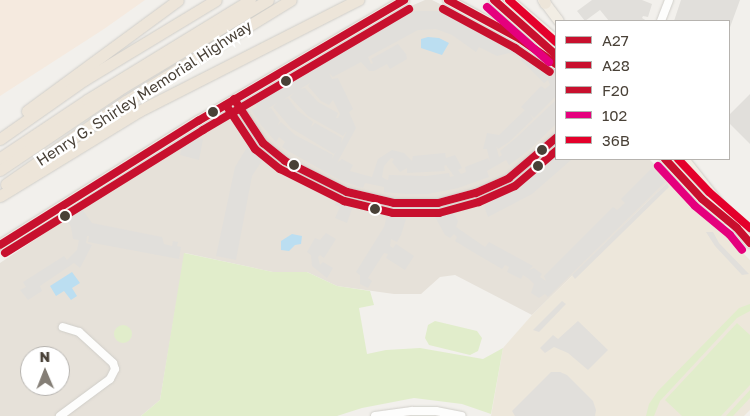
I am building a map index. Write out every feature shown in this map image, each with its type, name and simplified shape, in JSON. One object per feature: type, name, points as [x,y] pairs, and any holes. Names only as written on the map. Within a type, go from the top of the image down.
[{"type":"highway","points":[[0,131],[178,0]]},
{"type":"highway","points":[[0,139],[84,80],[216,0]]},
{"type":"highway","points":[[0,158],[94,95],[250,0]]},
{"type":"highway","points":[[0,170],[123,88],[268,0]]},
{"type":"highway","name":"Henry G. Shirley Memorial Highway","points":[[0,188],[126,100],[291,0]]},
{"type":"highway","points":[[0,196],[140,111],[358,0]]},
{"type":"main road","points":[[0,245],[234,99],[404,0]]},
{"type":"main road","points":[[448,0],[520,39],[555,63]]},
{"type":"main road","points":[[494,0],[555,54]]},
{"type":"main road","points":[[509,0],[555,39]]},
{"type":"main road","points":[[544,1],[557,20]]},
{"type":"main road","points":[[666,160],[702,199],[737,228]]},
{"type":"main road","points":[[685,160],[750,243]]},
{"type":"main road","points":[[702,199],[710,191]]},
{"type":"street","points":[[661,20],[669,0]]},
{"type":"street","points":[[234,99],[260,139],[285,161],[347,192],[398,204],[441,202],[487,189],[525,166],[555,139]]},
{"type":"street","points":[[60,416],[110,379],[115,369],[113,363],[79,332],[63,327]]},
{"type":"street","points":[[375,416],[412,411],[436,411],[462,416]]},
{"type":"shaded area","points":[[0,0],[145,0],[104,29],[0,96]]},
{"type":"shaded area","points":[[425,0],[432,0],[494,31],[555,72],[555,160],[650,160],[670,180],[532,315],[455,275],[440,277],[421,294],[394,294],[337,286],[307,272],[273,272],[185,253],[160,400],[141,416],[0,416],[0,263],[208,124],[402,10]]},
{"type":"shaded area","points":[[592,0],[642,0],[652,4],[648,17],[643,16],[642,18],[645,20],[608,20],[600,10],[584,20],[577,11]]},
{"type":"shaded area","points":[[681,0],[740,0],[730,27],[730,20],[674,20]]},
{"type":"shaded area","points":[[415,11],[439,11],[455,16],[500,45],[504,45],[508,39],[555,69],[555,97],[534,118],[530,114],[533,119],[509,142],[498,149],[496,146],[499,157],[502,155],[500,151],[555,101],[555,125],[529,150],[509,165],[506,160],[487,171],[489,177],[458,188],[427,194],[384,192],[384,187],[365,183],[363,188],[340,180],[282,147],[285,142],[279,137],[276,142],[251,110],[257,107],[254,102],[404,15]],"holes":[[[436,29],[452,35],[476,52],[479,47],[497,56],[509,53],[522,57],[521,60],[544,83],[548,80],[550,85],[545,89],[541,86],[521,107],[525,110],[499,135],[487,133],[483,149],[487,149],[490,162],[488,158],[465,167],[466,172],[461,174],[458,170],[462,168],[455,155],[446,158],[445,153],[413,156],[412,161],[404,153],[392,150],[378,159],[372,177],[350,171],[353,165],[342,159],[337,163],[356,128],[349,112],[353,109],[338,78],[332,79],[329,73],[333,77],[361,62],[369,71],[374,71],[387,64],[390,69],[407,59],[406,54],[398,44],[371,59],[373,63],[371,64],[368,57],[418,30]],[[310,83],[308,86],[321,101],[329,105],[333,100],[340,114],[338,118],[336,118],[338,113],[318,102],[305,88],[300,89]],[[294,93],[290,97],[308,116],[343,136],[347,131],[341,143],[342,138],[315,123],[311,127],[313,122],[297,110],[288,98],[283,100]],[[277,103],[273,107],[291,128],[334,154],[337,149],[332,159],[333,155],[295,135],[281,122],[277,126],[280,121],[271,108],[266,110]],[[391,158],[394,159],[392,162],[400,172],[407,168],[407,173],[445,171],[444,166],[446,165],[454,176],[450,177],[449,173],[426,176],[389,175],[388,180],[382,177],[384,166]]]},
{"type":"shaded area","points":[[750,94],[750,144],[730,124],[730,114]]},
{"type":"shaded area","points":[[195,138],[203,139],[199,160],[180,155],[182,145],[188,146],[189,142]]},
{"type":"shaded area","points":[[249,144],[263,159],[252,176],[236,260],[216,256],[235,167]]},
{"type":"shaded area","points":[[555,152],[555,160],[571,160],[532,194],[488,217],[484,206],[491,202],[490,197],[521,180],[539,167],[543,171],[545,169],[542,165]]},
{"type":"shaded area","points":[[652,168],[665,182],[548,297],[545,294],[539,298],[531,293],[534,284],[523,275],[521,279],[507,272],[509,267],[505,265],[502,269],[478,255],[455,241],[457,237],[454,234],[450,238],[445,235],[434,215],[452,211],[458,221],[456,227],[485,247],[489,242],[533,266],[529,270],[534,268],[542,274],[540,277],[546,281],[544,276],[613,207],[617,210],[625,203],[621,199]]},
{"type":"shaded area","points":[[670,180],[750,260],[750,410],[744,416],[491,416],[503,348],[532,315]]},
{"type":"shaded area","points":[[667,183],[669,187],[575,279],[572,275]]},
{"type":"shaded area","points":[[337,200],[353,206],[347,223],[335,218],[340,207],[335,205]]},
{"type":"shaded area","points":[[82,209],[92,223],[162,237],[164,244],[172,246],[173,241],[178,242],[177,246],[181,247],[179,259],[88,242],[89,236],[87,236],[86,243],[92,245],[80,268],[74,263],[40,286],[42,291],[28,300],[20,290],[26,287],[23,282],[64,256],[67,260],[77,250],[79,240],[73,239],[71,227],[66,219]]},
{"type":"shaded area","points":[[387,216],[406,219],[397,242],[391,239],[390,246],[393,248],[396,244],[414,256],[405,270],[386,258],[388,254],[384,253],[368,278],[372,281],[368,288],[360,284],[360,275],[356,272],[384,227]]},
{"type":"shaded area","points":[[706,232],[713,232],[719,243],[749,274],[742,275],[715,246]]},
{"type":"shaded area","points":[[326,233],[336,239],[324,258],[320,255],[318,257],[320,265],[323,262],[333,268],[327,278],[312,266],[311,255],[307,252],[315,238],[320,240]]},
{"type":"shaded area","points":[[562,301],[566,304],[539,332],[533,330]]},
{"type":"shaded area","points":[[578,321],[608,350],[588,370],[568,353],[554,347],[545,353],[540,348],[553,335],[558,339]]},
{"type":"shaded area","points":[[551,372],[560,372],[567,375],[593,401],[596,410],[595,416],[515,416],[512,411]]},
{"type":"green space","points":[[184,253],[273,272],[307,272],[337,286],[370,291],[374,305],[359,308],[367,354],[386,350],[420,348],[483,359],[503,348],[491,414],[462,404],[414,398],[362,408],[337,416],[141,416],[160,400]]},
{"type":"green space","points":[[750,304],[750,311],[737,318],[660,401],[654,416],[646,416],[649,404],[658,391],[739,308]]},
{"type":"green space","points":[[435,321],[477,331],[482,338],[478,351],[470,355],[429,345],[425,338],[428,325]]},
{"type":"green space","points":[[737,323],[750,335],[750,385],[721,416],[682,416],[665,400]]},
{"type":"green space","points":[[123,325],[129,328],[132,334],[129,340],[123,343],[117,340],[114,334],[117,328]]},
{"type":"green space","points":[[750,390],[750,398],[733,416],[726,416]]},
{"type":"water","points":[[428,37],[439,38],[449,43],[442,55],[421,48],[421,39]]},
{"type":"water","points":[[292,234],[302,236],[301,244],[295,245],[289,251],[281,250],[281,241]]},
{"type":"water","points":[[72,272],[80,283],[72,288],[77,296],[71,300],[64,291],[56,296],[50,286]]},
{"type":"transit line","name":"A27","points":[[0,245],[198,121],[404,0]]},
{"type":"transit line","name":"A27","points":[[448,0],[520,39],[555,63]]},
{"type":"transit line","name":"F20","points":[[494,0],[555,54]]},
{"type":"transit line","name":"36B","points":[[509,0],[555,41]]},
{"type":"transit line","name":"102","points":[[487,7],[549,62]]},
{"type":"transit line","name":"A28","points":[[5,253],[203,130],[409,9]]},
{"type":"transit line","name":"A28","points":[[443,9],[515,48],[550,72]]},
{"type":"transit line","name":"A27","points":[[234,99],[263,143],[285,161],[347,192],[394,203],[438,203],[476,193],[509,178],[555,139]]},
{"type":"transit line","name":"A28","points":[[226,105],[255,149],[280,169],[344,201],[393,213],[439,213],[479,202],[515,186],[555,152]]},
{"type":"transit line","name":"F20","points":[[666,160],[702,199],[737,228],[750,243]]},
{"type":"transit line","name":"36B","points":[[679,160],[709,192],[750,228]]},
{"type":"transit line","name":"102","points":[[658,166],[695,206],[730,235],[742,250]]}]
